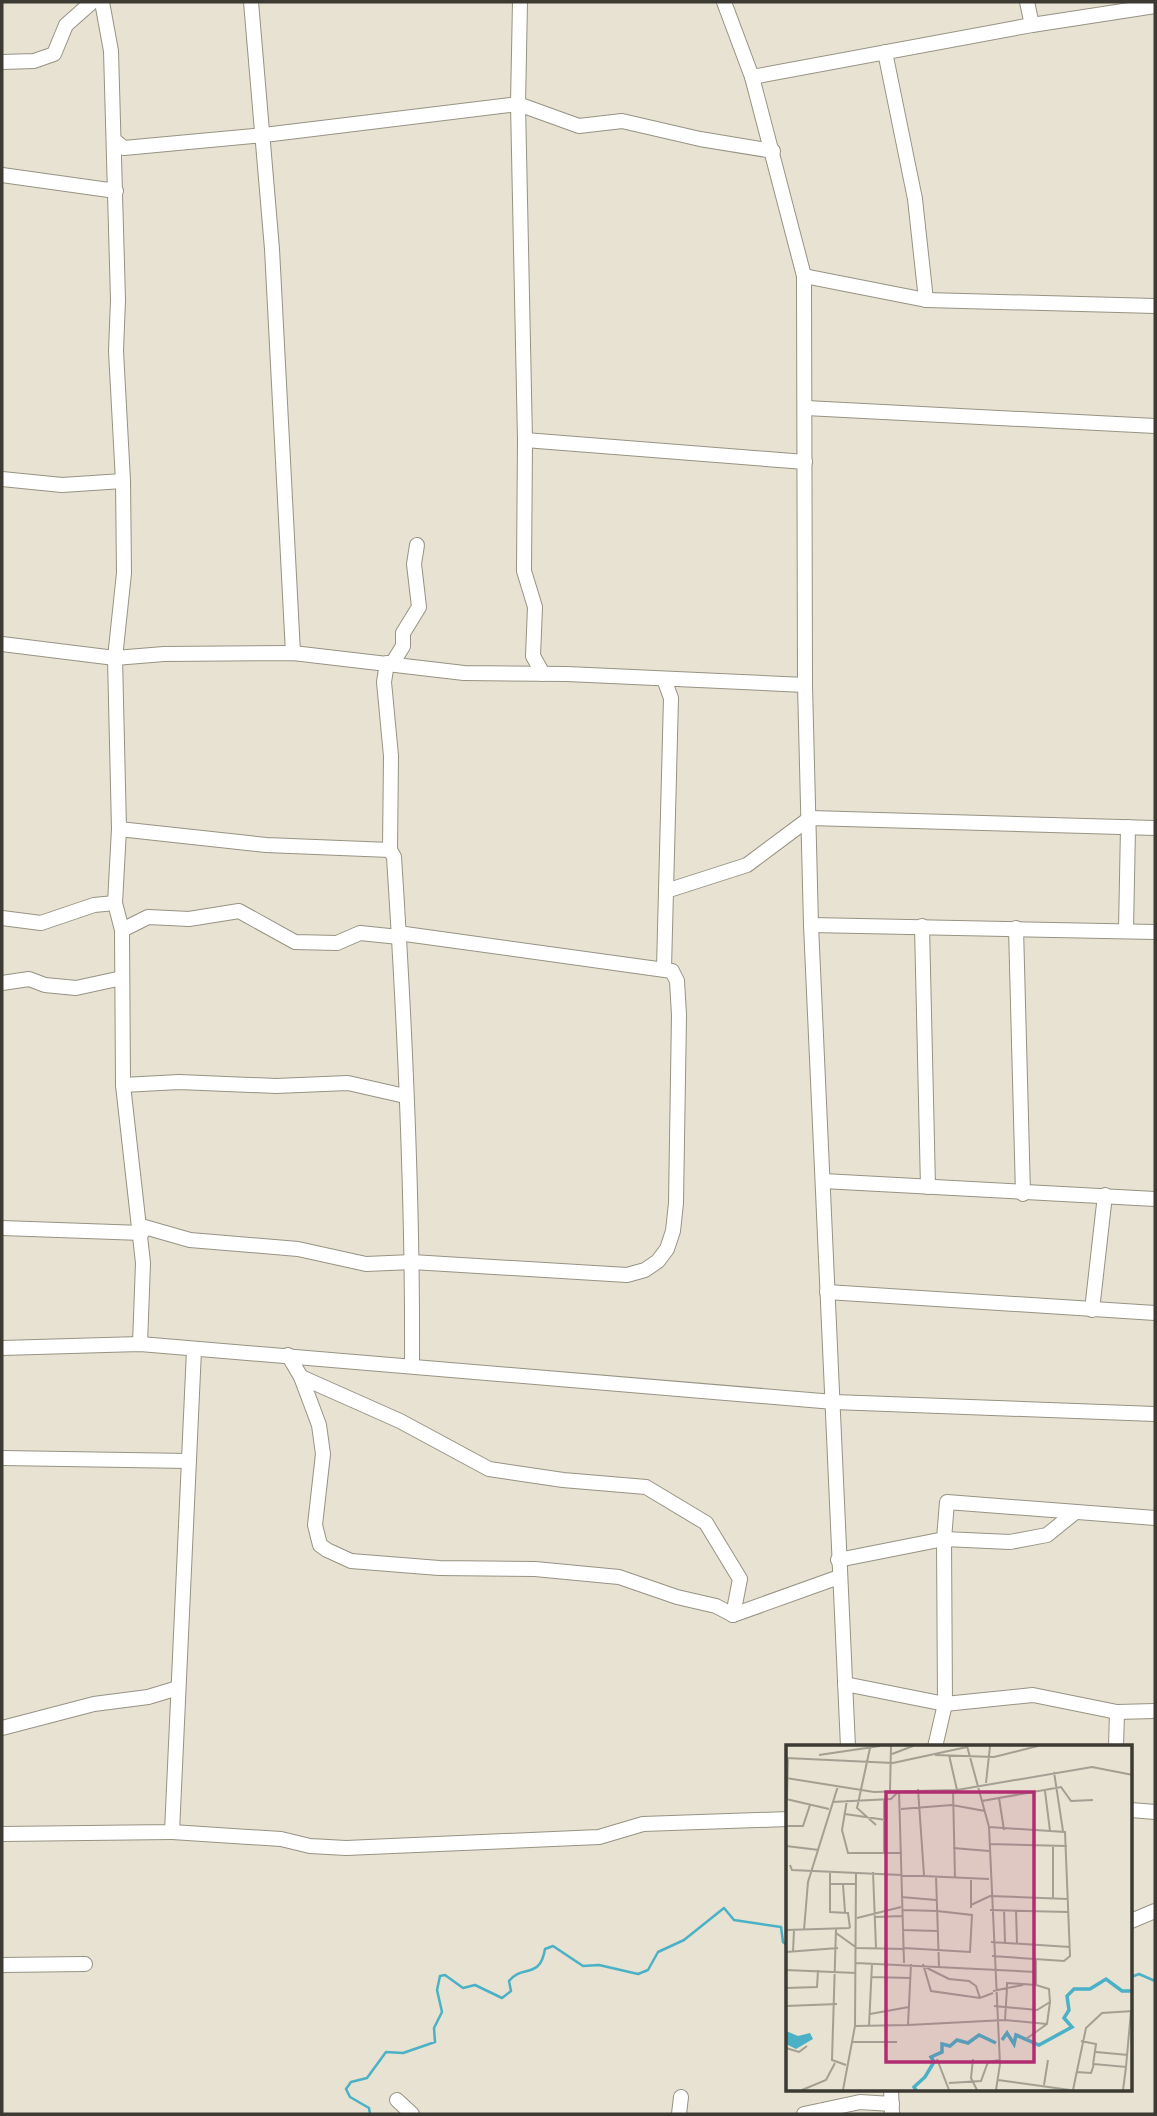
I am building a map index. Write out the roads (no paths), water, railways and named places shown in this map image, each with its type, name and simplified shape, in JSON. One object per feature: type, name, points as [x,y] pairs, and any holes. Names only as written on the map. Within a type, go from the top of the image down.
[{"type":"street","points":[[2,62],[34,61],[54,54],[66,25],[92,2]]},
{"type":"street","points":[[102,2],[111,51],[116,191],[116,351],[123,481],[124,573],[115,658],[119,830],[116,903],[122,930],[123,1085],[141,1230],[140,1344]]},
{"type":"street","points":[[251,2],[264,135],[293,653]]},
{"type":"street","points":[[520,2],[518,104],[525,440],[524,571],[534,607],[533,656],[542,674]]},
{"type":"street","points":[[724,2],[752,77],[804,276],[805,685],[811,925],[848,1745]]},
{"type":"street","points":[[1027,2],[1032,25]]},
{"type":"street","points":[[752,77],[1032,25],[1155,6]]},
{"type":"street","points":[[885,51],[915,199],[926,300]]},
{"type":"street","points":[[114,140],[124,148],[136,148],[518,104],[579,126],[622,121],[700,139],[773,150]]},
{"type":"street","points":[[2,175],[116,191]]},
{"type":"street","points":[[804,276],[926,300],[1155,306]]},
{"type":"street","points":[[806,408],[1155,426]]},
{"type":"street","points":[[525,440],[805,462]]},
{"type":"street","points":[[2,479],[62,485],[123,481]]},
{"type":"street","points":[[412,1366],[412,1262],[399,935],[394,857],[390,850],[391,756],[384,682],[389,664],[403,646],[403,633],[419,607],[414,564],[417,545]]},
{"type":"street","points":[[2,645],[115,658],[164,654],[293,653],[464,673],[805,685]]},
{"type":"street","points":[[664,679],[671,698],[664,968]]},
{"type":"street","points":[[666,891],[747,865],[810,818],[1155,828]]},
{"type":"street","points":[[1126,930],[1128,827]]},
{"type":"street","points":[[119,830],[266,845],[390,850]]},
{"type":"street","points":[[2,918],[41,923],[94,905],[116,903]]},
{"type":"street","points":[[2,1228],[141,1230],[190,1240],[298,1249],[366,1264],[412,1262],[608,1276],[645,1270],[658,1261],[673,1231],[680,1089],[677,981],[672,971],[399,935],[360,933],[337,943],[295,942],[239,911],[189,919],[148,917],[122,930]]},
{"type":"street","points":[[811,925],[1155,932]]},
{"type":"street","points":[[922,926],[928,1187]]},
{"type":"street","points":[[1016,928],[1023,1194]]},
{"type":"street","points":[[2,983],[29,979],[45,985],[76,988],[122,978]]},
{"type":"street","points":[[123,1085],[179,1082],[276,1086],[348,1083],[405,1096]]},
{"type":"street","points":[[823,1181],[1023,1194],[1105,1195],[1155,1199]]},
{"type":"street","points":[[1092,1310],[1105,1195]]},
{"type":"street","points":[[827,1292],[1155,1313]]},
{"type":"street","points":[[2,1348],[140,1344],[834,1402],[1155,1414]]},
{"type":"street","points":[[172,1832],[194,1350]]},
{"type":"street","points":[[288,1355],[301,1377],[319,1425],[323,1454],[315,1525],[320,1545],[351,1561],[439,1568],[535,1569],[619,1577],[677,1597],[716,1606],[733,1615],[839,1577]]},
{"type":"street","points":[[301,1377],[400,1421],[489,1469],[646,1487],[706,1523],[740,1580],[733,1615]]},
{"type":"street","points":[[2,1458],[189,1461]]},
{"type":"street","points":[[936,1745],[946,1704],[944,1539],[947,1502],[1073,1514],[1155,1518]]},
{"type":"street","points":[[838,1560],[944,1539],[1010,1542],[1048,1535],[1073,1514]]},
{"type":"street","points":[[845,1685],[946,1704],[1033,1695],[1117,1712],[1155,1712]]},
{"type":"street","points":[[2,1728],[94,1704],[148,1697],[178,1688]]},
{"type":"street","points":[[1116,1745],[1117,1712]]},
{"type":"street","points":[[1132,1810],[1155,1812]]},
{"type":"street","points":[[2,1834],[172,1832],[357,1848],[598,1837],[642,1824],[786,1819]]},
{"type":"street","points":[[1132,1921],[1155,1911]]},
{"type":"street","points":[[2,1965],[85,1964]]},
{"type":"street","points":[[679,2114],[681,2097]]},
{"type":"street","points":[[397,2100],[412,2114]]},
{"type":"street","points":[[804,2114],[860,2102],[892,2103]]},
{"type":"waterway","points":[[370,2114],[369,2108],[350,2097],[346,2089],[351,2082],[367,2078],[386,2052],[403,2053],[435,2042],[434,2028],[442,2012],[437,1990],[440,1976],[445,1975],[463,1988],[475,1985],[502,1998],[511,1991],[509,1981],[519,1973],[539,1965],[545,1949],[553,1946],[583,1966],[599,1965],[638,1974],[648,1970],[658,1952],[684,1940],[724,1908],[734,1920],[781,1927],[783,1942],[786,1944]]},
{"type":"waterway","points":[[1132,1977],[1139,1974],[1155,1981]]}]
